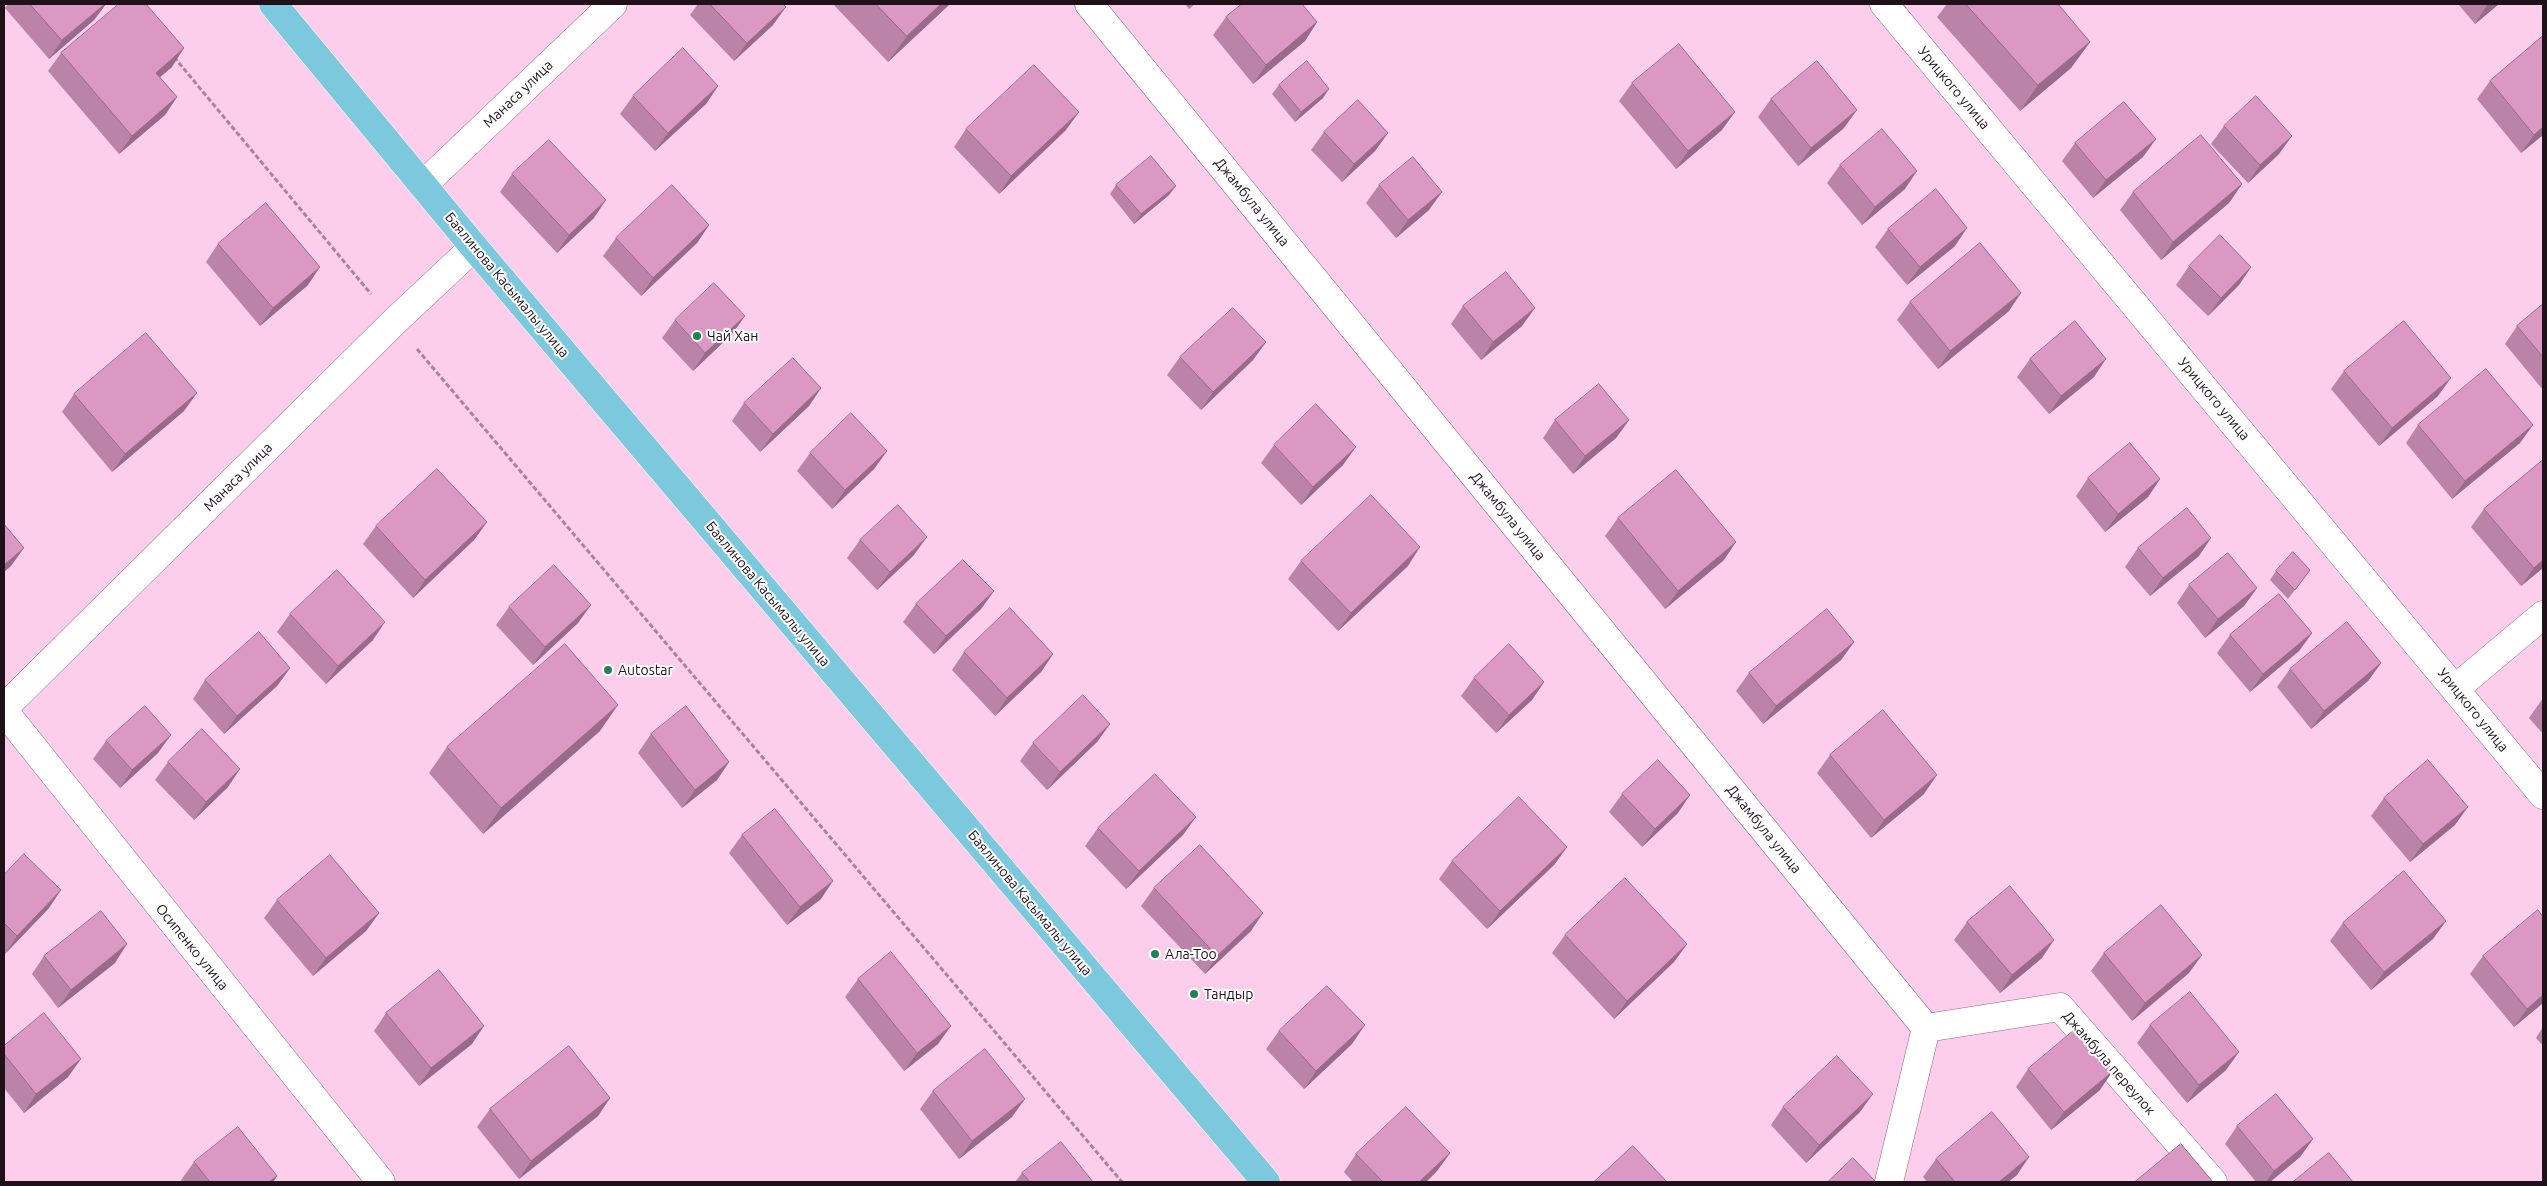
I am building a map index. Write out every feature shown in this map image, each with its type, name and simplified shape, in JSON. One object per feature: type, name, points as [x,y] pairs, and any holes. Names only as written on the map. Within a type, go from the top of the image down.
[{"type":"main road","name":"Баялинова Касымалы улица","points":[[273,4],[474,246],[1266,1182]]},
{"type":"street","name":"Манаса улица","points":[[423,185],[613,4]]},
{"type":"street","name":"Джамбула улица","points":[[1089,4],[1926,1028]]},
{"type":"street","name":"Урицкого улица","points":[[1884,4],[2456,688],[2543,795]]},
{"type":"street","name":"Манаса улица","points":[[4,710],[394,322],[474,246]]},
{"type":"street","points":[[2456,688],[2543,615]]},
{"type":"street","name":"Осипенко улица","points":[[4,710],[381,1182]]},
{"type":"street","name":"Джамбула переулок","points":[[1926,1028],[2060,1007],[2213,1182]]},
{"type":"street","points":[[1889,1182],[1926,1028]]},
{"type":"path","points":[[168,49],[394,322],[1122,1182]]},
{"type":"building","points":[[30,4],[105,4],[62,40]]},
{"type":"building","points":[[119,4],[146,4],[184,48],[156,73],[177,97],[132,136],[61,53]]},
{"type":"building","points":[[710,4],[783,4],[786,7],[747,43]]},
{"type":"building","points":[[876,4],[941,4],[907,36]]},
{"type":"building","points":[[1242,4],[1302,4],[1317,22],[1266,65],[1226,17]]},
{"type":"building","points":[[1966,4],[2058,4],[2090,42],[2038,85]]},
{"type":"building","points":[[2543,36],[2543,127],[2534,135],[2490,81]]},
{"type":"building","points":[[1679,44],[1735,112],[1688,151],[1632,83]]},
{"type":"building","points":[[683,48],[718,86],[668,133],[633,96]]},
{"type":"building","points":[[1307,61],[1329,89],[1301,112],[1279,85]]},
{"type":"building","points":[[1817,61],[1857,110],[1811,148],[1771,99]]},
{"type":"building","points":[[1034,65],[1079,112],[1011,176],[966,129]]},
{"type":"building","points":[[2256,96],[2292,136],[2260,165],[2224,126]]},
{"type":"building","points":[[1358,100],[1388,133],[1354,164],[1324,132]]},
{"type":"building","points":[[2124,102],[2156,139],[2106,180],[2075,143]]},
{"type":"building","points":[[1882,129],[1917,171],[1875,207],[1840,165]]},
{"type":"building","points":[[2201,135],[2242,184],[2173,242],[2133,192]]},
{"type":"building","points":[[549,140],[606,200],[569,235],[512,174]]},
{"type":"building","points":[[1151,156],[1176,186],[1141,214],[1116,185]]},
{"type":"building","points":[[1413,157],[1442,192],[1408,220],[1379,185]]},
{"type":"building","points":[[672,185],[709,225],[653,278],[616,238]]},
{"type":"building","points":[[1936,189],[1967,228],[1920,267],[1888,229]]},
{"type":"building","points":[[266,203],[320,267],[273,308],[218,244]]},
{"type":"building","points":[[2220,235],[2251,267],[2221,298],[2189,266]]},
{"type":"building","points":[[1980,243],[2021,293],[1950,351],[1910,302]]},
{"type":"building","points":[[1506,272],[1535,308],[1493,342],[1463,306]]},
{"type":"building","points":[[714,283],[745,316],[705,353],[675,320]]},
{"type":"building","points":[[2543,304],[2543,357],[2517,326]]},
{"type":"building","points":[[1233,308],[1266,342],[1213,392],[1180,357]]},
{"type":"building","points":[[2075,321],[2106,359],[2061,396],[2030,359]]},
{"type":"building","points":[[2404,321],[2451,378],[2392,428],[2344,371]]},
{"type":"building","points":[[146,333],[197,393],[125,454],[74,394]]},
{"type":"building","points":[[793,358],[821,388],[773,434],[744,403]]},
{"type":"building","points":[[2486,369],[2533,425],[2465,481],[2418,425]]},
{"type":"building","points":[[1599,384],[1629,420],[1585,456],[1555,420]]},
{"type":"building","points":[[1316,404],[1356,447],[1313,487],[1274,445]]},
{"type":"building","points":[[851,413],[887,451],[845,490],[810,453]]},
{"type":"building","points":[[2130,443],[2160,479],[2118,514],[2088,478]]},
{"type":"building","points":[[2543,460],[2543,560],[2534,568],[2484,509]]},
{"type":"building","points":[[437,469],[487,522],[425,580],[376,526]]},
{"type":"building","points":[[1676,470],[1736,542],[1678,591],[1618,518]]},
{"type":"building","points":[[1371,495],[1420,547],[1351,613],[1301,561]]},
{"type":"building","points":[[898,505],[927,537],[890,572],[860,540]]},
{"type":"building","points":[[2187,508],[2211,538],[2163,578],[2138,548]]},
{"type":"building","points":[[4,524],[24,548],[4,565]]},
{"type":"building","points":[[2293,552],[2310,570],[2295,590],[2276,571]]},
{"type":"building","points":[[2228,553],[2257,588],[2218,619],[2189,585]]},
{"type":"building","points":[[963,560],[994,591],[946,636],[916,604]]},
{"type":"building","points":[[554,565],[591,605],[545,647],[509,607]]},
{"type":"building","points":[[337,570],[385,622],[338,666],[290,614]]},
{"type":"building","points":[[2279,594],[2312,633],[2263,674],[2230,635]]},
{"type":"building","points":[[1010,608],[1053,654],[1007,698],[964,652]]},
{"type":"building","points":[[1827,609],[1854,642],[1776,706],[1749,673]]},
{"type":"building","points":[[2347,622],[2381,663],[2324,711],[2290,669]]},
{"type":"building","points":[[259,632],[290,668],[237,716],[205,680]]},
{"type":"building","points":[[565,644],[618,705],[501,808],[447,747]]},
{"type":"building","points":[[1509,644],[1544,682],[1509,715],[1474,678]]},
{"type":"building","points":[[1083,695],[1110,724],[1060,772],[1033,743]]},
{"type":"building","points":[[145,706],[171,735],[132,770],[106,741]]},
{"type":"building","points":[[686,706],[729,762],[695,790],[651,734]]},
{"type":"building","points":[[1883,710],[1937,775],[1884,820],[1830,755]]},
{"type":"building","points":[[202,729],[240,769],[206,802],[168,762]]},
{"type":"building","points":[[1658,760],[1690,795],[1655,829],[1622,794]]},
{"type":"building","points":[[2428,760],[2468,807],[2423,844],[2384,798]]},
{"type":"building","points":[[1155,774],[1196,817],[1139,871],[1098,828]]},
{"type":"building","points":[[1519,797],[1567,847],[1500,911],[1452,861]]},
{"type":"building","points":[[775,809],[833,881],[800,907],[742,835]]},
{"type":"building","points":[[1200,845],[1263,913],[1217,956],[1154,888]]},
{"type":"building","points":[[24,854],[61,890],[17,936],[4,923],[4,875]]},
{"type":"building","points":[[330,855],[379,913],[326,958],[277,900]]},
{"type":"building","points":[[2404,871],[2446,921],[2384,972],[2343,923]]},
{"type":"building","points":[[1625,878],[1687,944],[1627,1001],[1565,935]]},
{"type":"building","points":[[2010,886],[2054,940],[2012,975],[1967,922]]},
{"type":"building","points":[[2161,905],[2202,955],[2145,1003],[2104,953]]},
{"type":"building","points":[[2538,910],[2543,917],[2543,995],[2527,1009],[2483,956]]},
{"type":"building","points":[[101,911],[127,944],[71,990],[44,956]]},
{"type":"building","points":[[891,952],[951,1026],[917,1053],[858,979]]},
{"type":"building","points":[[439,970],[484,1026],[431,1068],[386,1013]]},
{"type":"building","points":[[1327,986],[1365,1025],[1316,1071],[1279,1031]]},
{"type":"building","points":[[2190,992],[2239,1052],[2199,1085],[2150,1025]]},
{"type":"building","points":[[44,1013],[81,1059],[36,1094],[4,1054],[4,1046]]},
{"type":"building","points":[[2077,1028],[2113,1071],[2064,1112],[2028,1069]]},
{"type":"building","points":[[569,1046],[610,1098],[531,1161],[490,1109]]},
{"type":"building","points":[[985,1049],[1025,1099],[972,1141],[933,1091]]},
{"type":"building","points":[[1837,1056],[1873,1094],[1819,1145],[1783,1107]]},
{"type":"building","points":[[2276,1094],[2313,1139],[2274,1171],[2237,1126]]},
{"type":"building","points":[[1406,1107],[1450,1153],[1419,1182],[1383,1182],[1356,1154]]},
{"type":"building","points":[[1992,1112],[2029,1157],[1999,1182],[1955,1182],[1936,1159]]},
{"type":"building","points":[[238,1127],[277,1176],[269,1182],[210,1182],[194,1162]]},
{"type":"building","points":[[1061,1142],[1093,1182],[1030,1182],[1022,1173]]},
{"type":"building","points":[[2181,1144],[2213,1182],[2135,1182]]},
{"type":"building","points":[[1633,1146],[1667,1182],[1594,1182]]},
{"type":"building","points":[[2329,1153],[2353,1182],[2293,1182]]},
{"type":"building","points":[[1853,1158],[1876,1182],[1828,1182]]},
{"type":"place","name":"Чай Хан","points":[[697,336]]},
{"type":"place","name":"Autostar","points":[[608,670]]},
{"type":"place","name":"Ала-Тоо","points":[[1155,954]]},
{"type":"place","name":"Тандыр","points":[[1194,994]]}]
